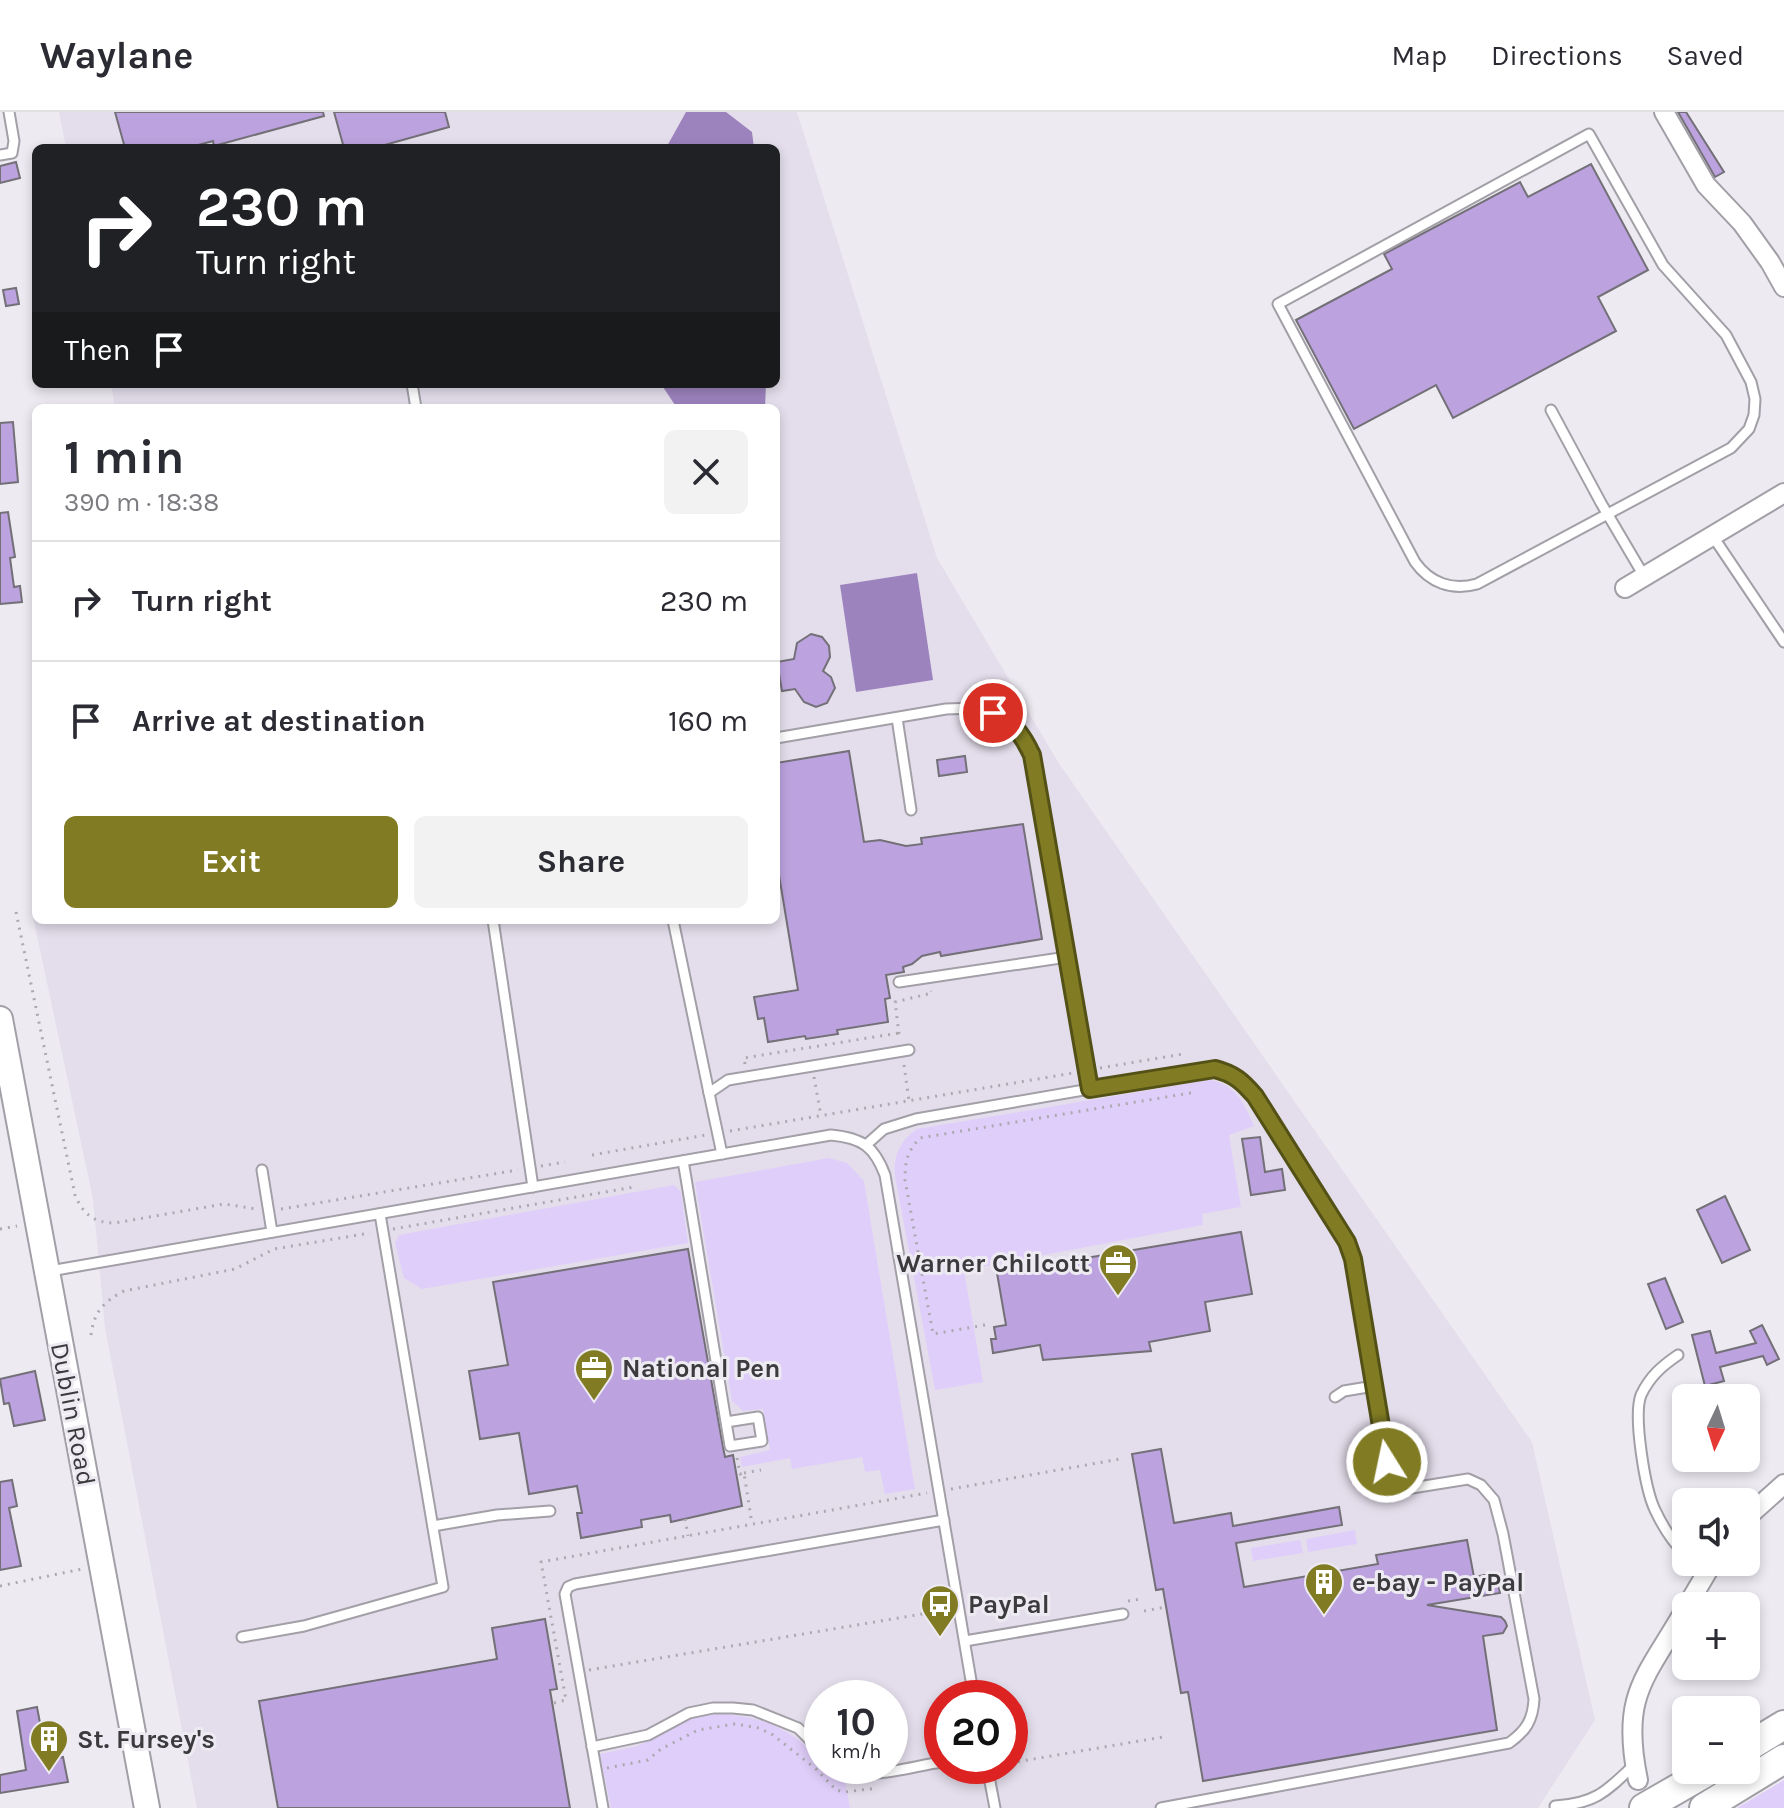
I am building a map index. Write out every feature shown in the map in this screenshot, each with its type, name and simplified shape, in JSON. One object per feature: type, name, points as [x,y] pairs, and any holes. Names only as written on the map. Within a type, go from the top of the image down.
[{"type":"main road","name":"Dublin Road","points":[[0,1019],[6,1086],[46,1271],[147,1808]]},
{"type":"main road","points":[[1760,1740],[1784,1725]]},
{"type":"main road","points":[[1704,1808],[1784,1759]]},
{"type":"main road","points":[[1644,1808],[1686,1784]]},
{"type":"street","points":[[1664,112],[1706,185],[1742,223],[1784,287]]},
{"type":"street","points":[[1625,588],[1784,493]]},
{"type":"street","points":[[1760,1505],[1784,1484]]},
{"type":"street","points":[[1637,1772],[1632,1748],[1636,1697],[1647,1669],[1672,1630]]},
{"type":"lane","points":[[0,155],[12,153],[14,141],[9,112]]},
{"type":"lane","points":[[1589,134],[1663,265],[1726,335],[1751,382],[1755,399],[1749,429],[1731,448],[1608,515],[1477,584],[1455,587],[1431,580],[1415,562],[1278,304],[1589,134]]},
{"type":"lane","points":[[1551,410],[1644,576]]},
{"type":"lane","points":[[1712,535],[1782,635]]},
{"type":"lane","points":[[780,737],[946,709],[976,708],[1009,721],[1017,729],[1032,755],[1090,1089]]},
{"type":"lane","points":[[897,718],[911,810]]},
{"type":"lane","points":[[494,924],[533,1187]]},
{"type":"lane","points":[[674,924],[722,1154]]},
{"type":"lane","points":[[899,982],[1067,957]]},
{"type":"lane","points":[[709,1093],[728,1080],[905,1050]]},
{"type":"lane","points":[[866,1145],[884,1129],[916,1119],[1215,1069],[1232,1074],[1243,1081],[1347,1242],[1353,1259],[1393,1491],[1468,1479],[1481,1485],[1494,1500],[1534,1699],[1528,1725],[1509,1743],[1161,1808]]},
{"type":"lane","points":[[46,1271],[831,1135],[852,1137],[878,1157],[885,1175],[971,1680]]},
{"type":"lane","points":[[683,1161],[726,1422],[730,1446],[762,1441],[758,1417],[726,1422]]},
{"type":"lane","points":[[262,1170],[272,1232]]},
{"type":"lane","points":[[242,1637],[304,1626],[443,1587],[380,1214]]},
{"type":"lane","points":[[1672,1541],[1653,1507],[1637,1425],[1640,1397],[1656,1371],[1678,1355]]},
{"type":"lane","points":[[1335,1397],[1344,1391],[1374,1386]]},
{"type":"lane","points":[[433,1526],[497,1515],[550,1511]]},
{"type":"lane","points":[[603,1808],[565,1594],[568,1587],[944,1520]]},
{"type":"lane","points":[[965,1641],[1123,1614]]},
{"type":"lane","points":[[592,1747],[648,1735],[689,1713],[713,1708],[753,1710],[798,1728],[804,1734]]},
{"type":"lane","points":[[1555,1806],[1575,1805],[1606,1793],[1637,1772]]},
{"type":"lane","points":[[990,1784],[995,1808]]},
{"type":"path","points":[[16,912],[75,1195],[83,1212],[104,1223],[224,1204],[268,1211],[565,1162]]},
{"type":"path","points":[[909,1101],[905,1050],[899,1033],[895,1002],[932,993],[929,978]]},
{"type":"path","points":[[747,1077],[744,1058],[899,1033]]},
{"type":"path","points":[[809,1047],[821,1116]]},
{"type":"path","points":[[592,1155],[1183,1054]]},
{"type":"path","points":[[985,1325],[933,1334],[905,1180],[906,1156],[920,1138],[1196,1092]]},
{"type":"path","points":[[91,1335],[98,1309],[108,1299],[124,1291],[235,1269],[274,1249],[634,1187]]},
{"type":"path","points":[[735,1445],[740,1474],[761,1470]]},
{"type":"path","points":[[744,1473],[752,1524]]},
{"type":"path","points":[[685,1519],[688,1536]]},
{"type":"path","points":[[0,1586],[101,1564]]},
{"type":"path","points":[[1144,1611],[1166,1607]]},
{"type":"path","points":[[562,1675],[940,1611]]},
{"type":"path","points":[[596,1770],[648,1760],[661,1749],[698,1730],[735,1724],[759,1728],[773,1735],[816,1769],[836,1790],[845,1792],[881,1787]]},
{"type":"path","points":[[1028,1760],[1163,1737]]},
{"type":"shaded area","points":[[59,112],[797,112],[937,558],[1058,762],[1532,1442],[1595,1720],[1538,1808],[197,1808],[105,1328],[93,1199],[35,924],[780,924],[780,404],[114,404],[112,388],[780,388],[780,144],[65,144]]},
{"type":"shaded area","points":[[686,112],[726,112],[752,132],[754,144],[668,144]]},
{"type":"shaded area","points":[[664,388],[766,388],[765,404],[674,404]]},
{"type":"shaded area","points":[[917,573],[933,680],[856,692],[840,585]]},
{"type":"shaded area","points":[[1210,1080],[1233,1091],[1243,1103],[1254,1126],[1229,1135],[1241,1207],[1202,1214],[1203,1225],[964,1270],[983,1382],[935,1390],[895,1176],[895,1161],[906,1138],[917,1129]]},
{"type":"shaded area","points":[[829,1158],[847,1163],[864,1181],[915,1489],[885,1494],[880,1470],[865,1472],[862,1457],[792,1469],[790,1458],[742,1467],[740,1457],[770,1450],[763,1409],[743,1411],[732,1401],[695,1182]]},
{"type":"shaded area","points":[[674,1185],[681,1192],[688,1243],[422,1289],[404,1278],[395,1243],[399,1235]]},
{"type":"shaded area","points":[[1355,1530],[1357,1544],[1308,1552],[1306,1539]]},
{"type":"shaded area","points":[[1300,1540],[1303,1553],[1253,1561],[1251,1548]]},
{"type":"shaded area","points":[[719,1714],[745,1717],[791,1735],[804,1745],[804,1784],[846,1784],[850,1808],[611,1808],[600,1754],[638,1746],[690,1718]]},
{"type":"shaded area","points":[[1784,1780],[1784,1808],[1737,1808]]},
{"type":"building","points":[[115,112],[323,112],[324,116],[221,144],[214,144],[213,141],[202,144],[124,144]]},
{"type":"building","points":[[334,112],[445,112],[449,127],[388,144],[343,144]]},
{"type":"building","points":[[1678,112],[1686,112],[1724,172],[1715,177]]},
{"type":"building","points":[[16,162],[20,178],[0,183],[0,166]]},
{"type":"building","points":[[1591,164],[1648,270],[1598,297],[1616,331],[1453,418],[1436,385],[1354,429],[1296,320],[1392,269],[1384,254],[1520,182],[1528,197]]},
{"type":"building","points":[[16,288],[19,304],[6,306],[3,290]]},
{"type":"building","points":[[13,422],[18,482],[0,484],[0,423]]},
{"type":"building","points":[[8,512],[15,557],[10,558],[14,587],[20,586],[22,602],[0,604],[0,513]]},
{"type":"building","points":[[811,634],[822,637],[829,646],[830,657],[823,671],[831,677],[835,688],[827,703],[816,707],[804,702],[795,689],[782,691],[780,661],[794,659],[797,643]]},
{"type":"building","points":[[849,751],[864,842],[880,840],[906,846],[922,844],[921,838],[1023,824],[1042,939],[941,956],[940,952],[922,956],[903,967],[904,972],[886,975],[890,998],[885,999],[888,1022],[837,1030],[838,1034],[768,1042],[764,1018],[758,1019],[754,997],[798,990],[780,881],[780,762]]},
{"type":"building","points":[[965,756],[967,772],[939,776],[937,760]]},
{"type":"building","points":[[1260,1137],[1265,1172],[1282,1169],[1285,1190],[1251,1195],[1242,1139]]},
{"type":"building","points":[[1725,1196],[1750,1250],[1722,1263],[1697,1210]]},
{"type":"building","name":"Warner Chilcott","points":[[1241,1232],[1252,1294],[1205,1302],[1210,1331],[1149,1342],[1151,1351],[1043,1360],[1040,1345],[993,1353],[991,1339],[996,1339],[994,1327],[1006,1325],[997,1273]]},
{"type":"building","name":"National Pen","points":[[688,1249],[725,1457],[733,1455],[742,1506],[671,1522],[670,1515],[641,1520],[642,1527],[581,1538],[577,1513],[582,1513],[577,1486],[529,1494],[519,1433],[480,1439],[469,1371],[508,1365],[493,1282]]},
{"type":"building","points":[[1665,1278],[1683,1322],[1666,1329],[1648,1284]]},
{"type":"building","points":[[1762,1325],[1779,1359],[1767,1365],[1763,1356],[1720,1367],[1724,1381],[1704,1384],[1692,1335],[1710,1331],[1716,1353],[1756,1343],[1750,1331]]},
{"type":"building","points":[[35,1371],[45,1420],[14,1426],[9,1403],[4,1404],[0,1379]]},
{"type":"building","name":"e-bay - PayPal","points":[[1161,1449],[1174,1523],[1231,1513],[1233,1526],[1339,1507],[1342,1525],[1236,1543],[1244,1587],[1378,1564],[1376,1555],[1467,1540],[1474,1577],[1496,1573],[1500,1593],[1427,1605],[1501,1617],[1505,1621],[1507,1626],[1503,1633],[1483,1636],[1497,1730],[1203,1781],[1188,1692],[1181,1693],[1163,1589],[1156,1590],[1132,1454]]},
{"type":"building","points":[[12,1480],[17,1506],[9,1508],[21,1566],[0,1570],[0,1482]]},
{"type":"building","points":[[545,1619],[557,1689],[550,1690],[570,1808],[278,1808],[259,1701],[497,1659],[492,1628]]},
{"type":"building","points":[[37,1707],[47,1760],[63,1757],[68,1782],[0,1793],[0,1775],[26,1770],[17,1711]]},
{"type":"place","name":"Warner Chilcott","points":[[1118,1297]]},
{"type":"place","name":"National Pen","points":[[594,1402]]},
{"type":"place","name":"e-bay - PayPal","points":[[1324,1616]]},
{"type":"place","name":"PayPal","points":[[940,1638]]},
{"type":"place","name":"St. Fursey's","points":[[49,1773]]},
{"type":"route","points":[[993,713],[1017,729],[1032,755],[1090,1089],[1215,1069],[1243,1081],[1255,1096],[1347,1242],[1353,1259],[1387,1462]]}]
